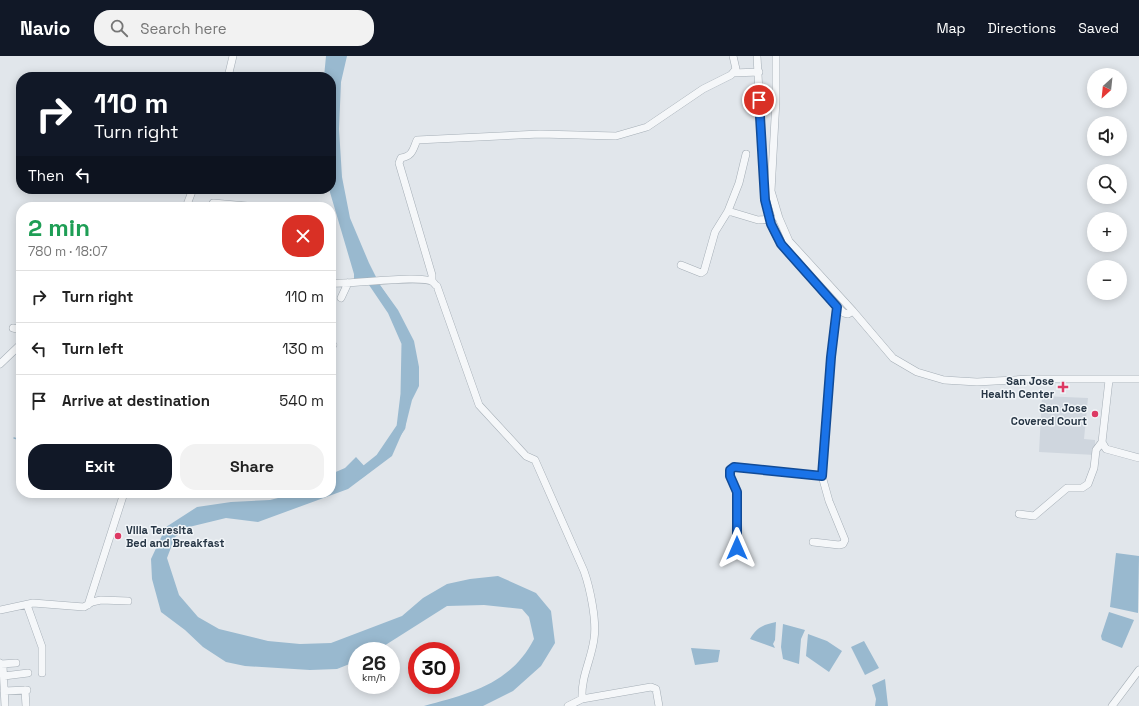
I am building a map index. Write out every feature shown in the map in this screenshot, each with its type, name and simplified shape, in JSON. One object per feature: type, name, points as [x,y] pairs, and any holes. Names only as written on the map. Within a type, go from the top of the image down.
[{"type":"street","points":[[733,56],[736,69],[733,73]]},
{"type":"street","points":[[757,56],[765,200],[774,233],[781,244],[837,307],[844,313],[848,314],[853,311]]},
{"type":"street","points":[[776,56],[776,100],[771,191],[779,218],[788,241],[853,311],[893,358],[917,372],[944,380],[977,382],[1029,379],[1139,379]]},
{"type":"street","points":[[230,72],[234,62]]},
{"type":"street","points":[[582,699],[582,684],[594,638],[591,589],[535,460],[526,456],[479,405],[436,286],[432,281],[432,275],[399,163],[401,158],[407,157],[412,153],[417,140],[540,134],[616,136],[647,127],[703,89],[733,73],[759,72]]},
{"type":"street","points":[[759,100],[776,100]]},
{"type":"street","points":[[681,265],[703,273],[715,232],[728,211],[739,183],[746,154]]},
{"type":"street","points":[[728,211],[758,220],[779,218]]},
{"type":"street","points":[[336,283],[351,284],[406,279],[432,281]]},
{"type":"street","points":[[341,298],[351,284]]},
{"type":"street","points":[[813,542],[839,545],[843,544],[845,540],[829,501],[822,476],[831,357],[837,307]]},
{"type":"street","points":[[0,364],[12,357],[16,351]]},
{"type":"street","points":[[1018,514],[1034,516],[1067,488],[1086,487],[1094,468],[1096,450],[1102,442],[1108,380]]},
{"type":"street","points":[[1102,442],[1106,449],[1139,458]]},
{"type":"street","points":[[737,548],[737,492],[730,476],[730,470],[734,467],[822,476]]},
{"type":"street","points":[[87,606],[122,498]]},
{"type":"street","points":[[0,610],[33,603],[87,606],[92,602],[101,600],[128,602]]},
{"type":"street","points":[[27,604],[42,647],[42,673]]},
{"type":"street","points":[[5,706],[4,676],[3,666],[1,664],[16,663]]},
{"type":"street","points":[[1112,706],[1139,670]]},
{"type":"street","points":[[4,676],[28,673]]},
{"type":"street","points":[[568,706],[582,699],[652,687],[656,689],[659,706]]},
{"type":"street","points":[[4,691],[26,690],[26,706]]},
{"type":"shaded area","points":[[1042,396],[1088,398],[1084,439],[1095,440],[1095,455],[1039,452]]},
{"type":"water","points":[[326,56],[347,56],[341,82],[339,129],[342,177],[350,218],[380,285],[398,310],[414,341],[419,367],[419,386],[412,400],[406,424],[392,456],[348,489],[336,493],[336,472],[345,468],[356,457],[367,469],[382,455],[396,437],[401,426],[404,409],[407,352],[404,337],[392,311],[371,280],[354,281],[354,274],[336,213],[336,202],[333,202],[330,194],[336,194],[336,72],[324,72]]},
{"type":"water","points":[[278,498],[323,498],[258,522],[226,518],[189,527],[175,537],[167,558],[179,595],[198,617],[219,629],[268,641],[300,644],[331,643],[402,616],[423,598],[447,584],[470,579],[498,576],[536,593],[551,611],[555,643],[541,666],[513,691],[483,706],[424,706],[457,697],[487,685],[501,677],[513,667],[525,654],[534,639],[529,617],[522,609],[484,605],[447,606],[390,642],[348,642],[348,665],[337,669],[310,670],[245,666],[226,662],[203,647],[185,630],[161,612],[152,579],[151,559],[166,527],[197,507],[231,502],[270,500]]},
{"type":"water","points":[[1116,553],[1139,556],[1138,613],[1110,607]]},
{"type":"water","points":[[1109,612],[1134,620],[1122,648],[1102,640],[1101,636]]},
{"type":"water","points":[[776,622],[775,640],[773,644],[775,648],[750,639],[761,627]]},
{"type":"water","points":[[783,624],[805,630],[801,639],[799,664],[783,659],[781,647]]},
{"type":"water","points":[[808,634],[827,641],[842,651],[829,672],[806,656]]},
{"type":"water","points":[[864,641],[879,668],[865,675],[851,647]]},
{"type":"water","points":[[691,648],[720,650],[718,662],[695,665]]},
{"type":"water","points":[[885,679],[888,706],[875,706],[876,699],[872,685]]},
{"type":"waterway","points":[[360,474],[380,458],[401,427],[405,394],[406,343],[392,311],[367,274]]},
{"type":"place","name":"San Jose Health Center","points":[[1063,387]]},
{"type":"place","name":"San Jose Covered Court","points":[[1095,414]]},
{"type":"place","name":"Villa Teresita Bed and Breakfast","points":[[118,536]]},
{"type":"route","points":[[737,548],[737,492],[729,473],[730,470],[734,467],[822,476],[834,318],[837,307],[781,244],[774,233],[765,200],[759,100]]}]
